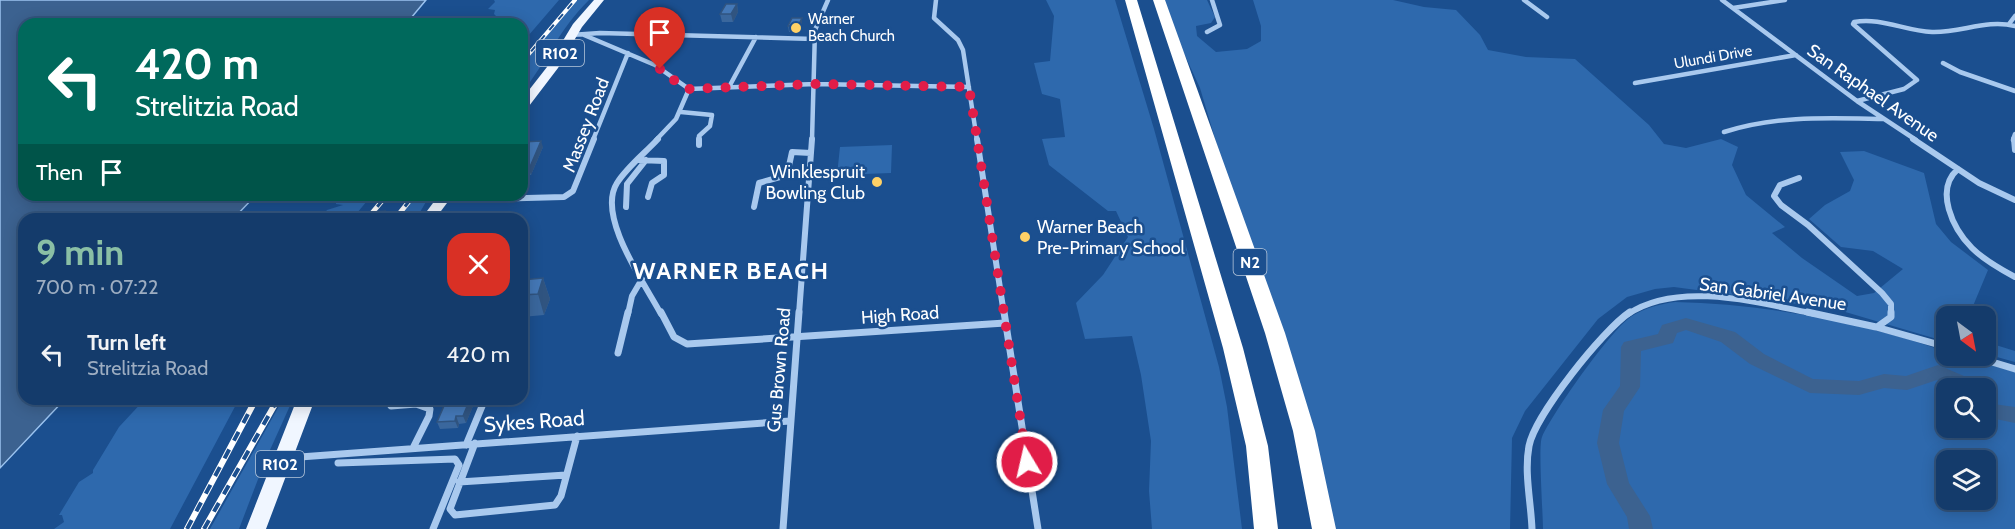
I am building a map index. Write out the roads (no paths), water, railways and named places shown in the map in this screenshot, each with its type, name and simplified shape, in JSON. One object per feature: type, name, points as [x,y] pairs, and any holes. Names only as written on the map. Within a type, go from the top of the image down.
[{"type":"highway","name":"N2","points":[[1131,0],[1233,348],[1257,447],[1266,529]]},
{"type":"highway","name":"N2","points":[[1159,0],[1275,333],[1304,431],[1324,529]]},
{"type":"main road","name":"R102","points":[[528,99],[552,68],[571,35],[599,0]]},
{"type":"main road","points":[[433,213],[442,201]]},
{"type":"main road","name":"R102","points":[[255,529],[304,405]]},
{"type":"street","name":"Gus Brown Road","points":[[783,529],[811,153],[815,84],[814,39],[815,30],[828,0]]},
{"type":"street","points":[[936,0],[934,18],[962,47],[1038,529]]},
{"type":"street","points":[[1207,32],[1220,25],[1212,0]]},
{"type":"street","points":[[1524,0],[1547,17]]},
{"type":"street","name":"San Raphael Avenue","points":[[1722,0],[1857,101],[1958,169],[1990,189],[2015,200]]},
{"type":"street","points":[[1733,8],[1785,0]]},
{"type":"street","points":[[2008,24],[2015,16]]},
{"type":"street","points":[[1857,101],[1904,88],[1917,80],[1853,24],[1854,22],[1868,21],[1934,33],[1995,22],[2015,26]]},
{"type":"street","points":[[571,35],[814,39]]},
{"type":"street","points":[[584,35],[655,65],[689,89],[815,84],[969,87]]},
{"type":"street","points":[[729,87],[756,37]]},
{"type":"street","name":"Massey Road","points":[[528,198],[560,198],[569,195],[577,187],[628,53]]},
{"type":"street","name":"Ulundi Drive","points":[[1635,82],[1796,55]]},
{"type":"street","points":[[1943,63],[1960,72],[2015,91]]},
{"type":"street","points":[[618,353],[632,296],[642,279],[618,233],[610,204],[614,189],[642,160],[681,112],[689,89]]},
{"type":"street","points":[[681,112],[712,115],[710,126],[699,136],[699,145]]},
{"type":"street","points":[[1724,132],[1747,123],[1773,118],[1884,119]]},
{"type":"street","points":[[2015,134],[2013,142],[2015,150]]},
{"type":"street","points":[[754,207],[759,183],[787,176],[792,152],[811,153]]},
{"type":"street","points":[[642,160],[661,159],[664,161],[664,175],[652,183],[648,197]]},
{"type":"street","points":[[626,207],[627,184],[642,160]]},
{"type":"street","points":[[1958,169],[1949,177],[1946,184],[1946,196],[1957,230],[1969,246],[2015,278]]},
{"type":"street","points":[[1799,177],[1780,185],[1774,196],[1781,205],[1808,225],[1882,293],[1891,304],[1891,317],[1876,327]]},
{"type":"street","name":"High Road","points":[[642,279],[675,337],[687,344],[1005,322]]},
{"type":"street","name":"San Gabriel Avenue","points":[[1532,529],[1528,472],[1529,445],[1536,426],[1614,324],[1650,302],[1697,298],[1816,313],[1936,344]]},
{"type":"street","points":[[1996,363],[2015,369]]},
{"type":"street","points":[[388,405],[404,405]]},
{"type":"street","points":[[413,448],[429,416],[430,409],[427,405]]},
{"type":"street","points":[[466,444],[482,405]]},
{"type":"street","name":"Sykes Road","points":[[281,462],[300,457],[790,420]]},
{"type":"street","points":[[475,443],[450,508],[455,515],[555,505],[561,496],[577,436]]},
{"type":"street","points":[[423,460],[427,447]]},
{"type":"street","points":[[338,463],[450,458],[458,461],[459,465],[433,529]]},
{"type":"street","points":[[459,482],[566,475]]},
{"type":"waterway","points":[[1641,529],[1638,516],[1618,484],[1608,443],[1614,410],[1630,387],[1631,347],[1666,338],[1669,329],[1686,324],[1728,337],[1757,359],[1810,386],[1859,388],[1884,381],[1907,383],[1938,372],[1951,378]]},
{"type":"waterway","points":[[1996,412],[2015,415]]},
{"type":"railway","points":[[528,55],[575,0]]},
{"type":"railway","points":[[372,213],[382,201]]},
{"type":"railway","points":[[400,213],[409,201]]},
{"type":"railway","points":[[187,529],[253,405]]},
{"type":"railway","points":[[204,529],[275,405]]},
{"type":"place","name":"Warner Beach Church","points":[[796,28]]},
{"type":"place","name":"Winklespruit Bowling Club","points":[[877,182]]},
{"type":"place","name":"Warner Beach Pre-Primary School","points":[[1025,237]]},
{"type":"district","name":"WARNER BEACH","points":[[731,270]]}]
